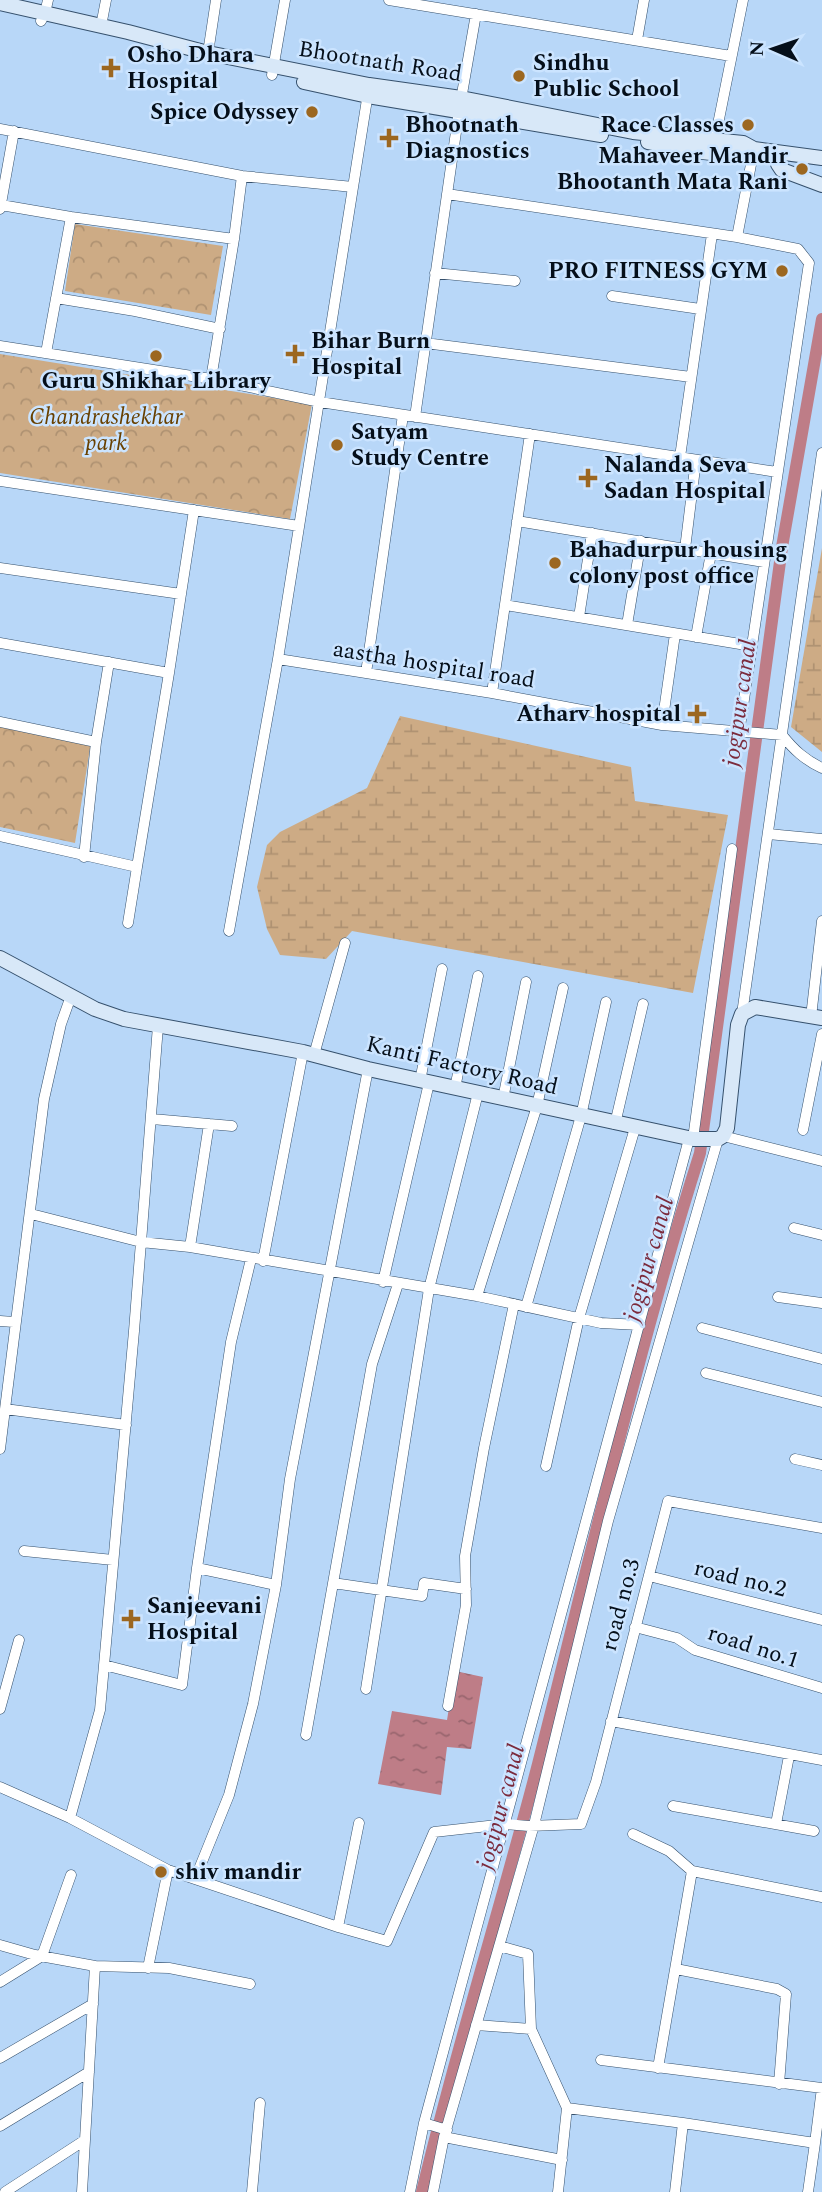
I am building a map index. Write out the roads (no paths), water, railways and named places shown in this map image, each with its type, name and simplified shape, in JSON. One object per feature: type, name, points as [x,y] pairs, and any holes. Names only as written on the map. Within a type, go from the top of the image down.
[{"type":"street","points":[[101,26],[106,0]]},
{"type":"street","points":[[208,53],[216,0]]},
{"type":"street","points":[[272,71],[285,0]]},
{"type":"street","points":[[389,0],[437,4],[476,14],[731,56]]},
{"type":"street","points":[[637,40],[644,0]]},
{"type":"street","points":[[714,147],[743,0]]},
{"type":"street","name":"Bhootnath Road","points":[[0,4],[45,12],[272,71]]},
{"type":"street","name":"Bhootnath Road","points":[[0,12],[45,12],[272,71],[368,90],[714,147],[741,154],[754,149],[822,158]]},
{"type":"street","points":[[415,416],[460,105],[476,14]]},
{"type":"street","points":[[229,931],[278,659],[368,90]]},
{"type":"street","points":[[0,129],[242,176],[353,187]]},
{"type":"street","points":[[14,131],[0,207],[234,239]]},
{"type":"street","points":[[737,237],[754,149]]},
{"type":"street","points":[[776,152],[782,170],[820,184]]},
{"type":"street","points":[[211,379],[242,176]]},
{"type":"street","points":[[447,194],[737,237],[798,249],[809,263],[752,646],[744,734]]},
{"type":"street","points":[[46,354],[71,217]]},
{"type":"street","points":[[680,457],[712,234]]},
{"type":"street","points":[[435,274],[515,281]]},
{"type":"street","points":[[612,296],[700,309]]},
{"type":"street","points":[[56,298],[220,329]]},
{"type":"street","points":[[425,343],[691,377]]},
{"type":"street","points":[[0,346],[211,379],[320,402],[777,472]]},
{"type":"street","points":[[366,673],[403,415]]},
{"type":"street","points":[[492,693],[530,434]]},
{"type":"street","points":[[433,2192],[445,2132],[532,1826],[608,1521],[718,1138],[727,1128],[738,1025],[743,1014],[768,834],[777,735],[822,453]]},
{"type":"street","points":[[685,549],[696,460]]},
{"type":"street","points":[[0,481],[299,526]]},
{"type":"street","points":[[128,923],[194,510]]},
{"type":"street","points":[[517,521],[764,562]]},
{"type":"street","points":[[579,617],[592,533]]},
{"type":"street","points":[[626,625],[640,541]]},
{"type":"street","points":[[696,637],[711,553]]},
{"type":"street","points":[[0,568],[181,594]]},
{"type":"street","points":[[505,605],[752,646]]},
{"type":"street","points":[[663,725],[676,634]]},
{"type":"street","points":[[0,643],[169,674]]},
{"type":"street","name":"aastha hospital road","points":[[278,659],[492,693],[663,725],[777,735]]},
{"type":"street","points":[[84,857],[96,742],[109,662]]},
{"type":"street","points":[[0,722],[96,742]]},
{"type":"street","points":[[777,735],[809,762],[822,768]]},
{"type":"street","points":[[768,834],[822,839]]},
{"type":"street","points":[[0,836],[137,867]]},
{"type":"street","points":[[410,2192],[510,1824],[640,1325],[693,1139],[732,849]]},
{"type":"street","points":[[743,1014],[755,1007],[817,1017],[822,921]]},
{"type":"street","points":[[263,1261],[309,1053],[345,943]]},
{"type":"street","name":"Kanti Factory Road","points":[[0,958],[95,1009],[124,1019],[309,1053],[424,1082],[615,1124],[693,1139],[718,1138]]},
{"type":"street","points":[[383,1282],[424,1082],[442,969]]},
{"type":"street","points":[[454,1088],[478,976]]},
{"type":"street","points":[[503,1099],[526,982]]},
{"type":"street","points":[[477,1296],[537,1106],[563,988]]},
{"type":"street","points":[[0,1449],[5,1409],[5,1368],[31,1214],[34,1168],[44,1099],[61,1024],[71,996]]},
{"type":"street","points":[[526,1307],[565,1179],[606,1002]]},
{"type":"street","points":[[615,1124],[643,1004]]},
{"type":"street","points":[[70,1818],[100,1710],[158,1026]]},
{"type":"street","points":[[803,1130],[822,1034]]},
{"type":"street","points":[[195,1879],[229,1795],[253,1704],[275,1585],[290,1479],[368,1069]]},
{"type":"street","points":[[366,1689],[429,1289],[478,1093]]},
{"type":"street","points":[[152,1119],[232,1126]]},
{"type":"street","points":[[190,1247],[209,1124]]},
{"type":"street","points":[[546,1466],[579,1318],[635,1128]]},
{"type":"street","points":[[718,1138],[822,1161]]},
{"type":"street","points":[[31,1214],[141,1242],[190,1247],[477,1296],[601,1322],[640,1325]]},
{"type":"street","points":[[794,1228],[822,1235]]},
{"type":"street","points":[[104,1665],[182,1685],[231,1342],[251,1259]]},
{"type":"street","points":[[306,1735],[372,1364],[398,1284]]},
{"type":"street","points":[[778,1297],[822,1303]]},
{"type":"street","points":[[448,1706],[466,1605],[465,1556],[514,1304]]},
{"type":"street","points":[[0,1321],[14,1322]]},
{"type":"street","points":[[702,1328],[822,1359]]},
{"type":"street","points":[[706,1373],[822,1402]]},
{"type":"street","points":[[5,1409],[126,1424]]},
{"type":"street","points":[[795,1459],[822,1465]]},
{"type":"street","name":"road no.3","points":[[532,1826],[580,1824],[597,1782],[668,1501],[822,1528]]},
{"type":"street","points":[[23,1551],[113,1560]]},
{"type":"street","points":[[197,1568],[275,1585]]},
{"type":"street","name":"road no.2","points":[[649,1576],[822,1620]]},
{"type":"street","points":[[333,1583],[422,1597],[424,1583],[466,1589]]},
{"type":"street","name":"road no.1","points":[[635,1627],[677,1638],[695,1650],[822,1688]]},
{"type":"street","points":[[0,1709],[19,1640]]},
{"type":"street","points":[[611,1721],[822,1760]]},
{"type":"street","points":[[776,1824],[789,1756]]},
{"type":"street","points":[[0,1787],[70,1818],[168,1870],[387,1941],[434,1832],[510,1824],[532,1826]]},
{"type":"street","points":[[673,1805],[814,1830]]},
{"type":"street","points":[[338,1927],[359,1823]]},
{"type":"street","points":[[633,1834],[669,1851],[692,1871],[822,1897]]},
{"type":"street","points":[[148,1968],[168,1870]]},
{"type":"street","points":[[657,2068],[692,1871]]},
{"type":"street","points":[[0,1983],[42,1956],[71,1875]]},
{"type":"street","points":[[0,1945],[95,1966],[169,1968],[250,1984]]},
{"type":"street","points":[[499,1946],[528,1954],[531,2029],[567,2108],[558,2192]]},
{"type":"street","points":[[82,2192],[95,1966]]},
{"type":"street","points":[[676,1969],[777,1989],[786,1994],[779,2084]]},
{"type":"street","points":[[0,2058],[93,2004]]},
{"type":"street","points":[[476,2025],[531,2029]]},
{"type":"street","points":[[601,2060],[822,2088],[808,2192]]},
{"type":"street","points":[[0,2126],[89,2072]]},
{"type":"street","points":[[252,2192],[260,2103]]},
{"type":"street","points":[[567,2108],[815,2143]]},
{"type":"street","points":[[675,2192],[683,2123]]},
{"type":"street","points":[[427,2124],[445,2132],[562,2160]]},
{"type":"street","points":[[5,2192],[85,2140]]},
{"type":"water","points":[[455,1671],[483,1677],[471,1749],[447,1747],[441,1795],[378,1784],[392,1711],[447,1720]]},
{"type":"waterway","name":"jogipur canal","points":[[422,2192],[449,2084],[538,1764],[634,1381],[700,1153],[782,547],[822,319]]},
{"type":"place","name":"Osho Dhara Hospital","points":[[111,68]]},
{"type":"place","name":"Sindhu Public School","points":[[519,76]]},
{"type":"place","name":"Spice Odyssey","points":[[312,112]]},
{"type":"place","name":"Race Classes","points":[[748,125]]},
{"type":"place","name":"Bhootnath Diagnostics","points":[[389,138]]},
{"type":"place","name":"Mahaveer Mandir Bhootanth Mata Rani","points":[[802,169]]},
{"type":"place","name":"PRO FITNESS GYM","points":[[782,271]]},
{"type":"place","name":"Bihar Burn Hospital","points":[[295,354]]},
{"type":"place","name":"Guru Shikhar Library","points":[[156,356]]},
{"type":"place","name":"Satyam Study Centre","points":[[337,445]]},
{"type":"place","name":"Nalanda Seva Sadan Hospital","points":[[588,478]]},
{"type":"place","name":"Bahadurpur housing colony post office","points":[[555,563]]},
{"type":"place","name":"Atharv hospital","points":[[697,714]]},
{"type":"place","name":"Sanjeevani Hospital","points":[[131,1619]]},
{"type":"place","name":"shiv mandir","points":[[161,1872]]},
{"type":"park label","name":"Chandrashekhar park","points":[[106,430]]}]
